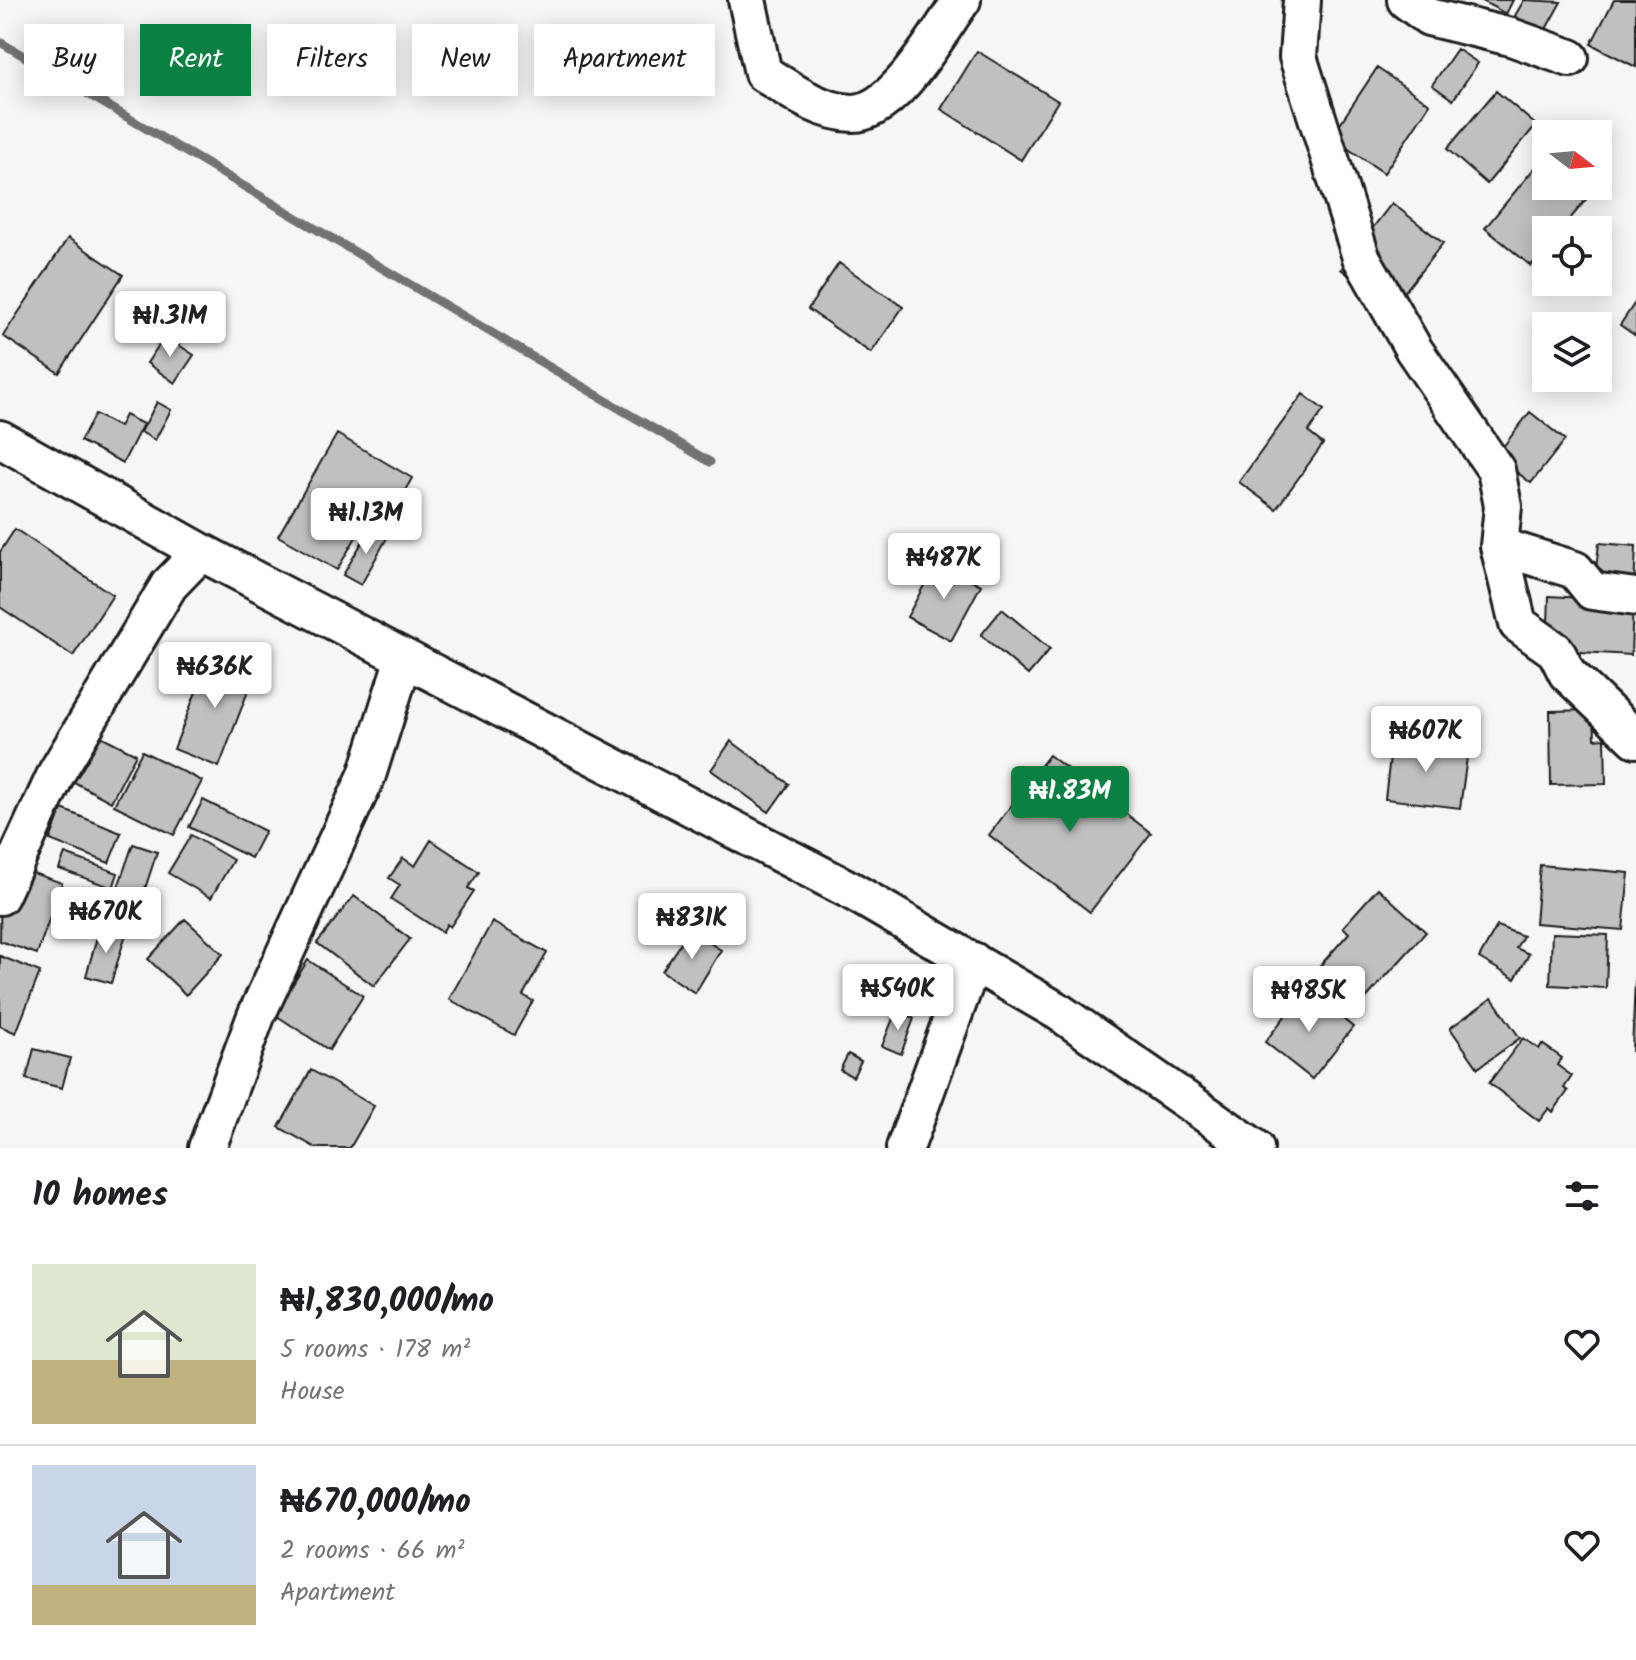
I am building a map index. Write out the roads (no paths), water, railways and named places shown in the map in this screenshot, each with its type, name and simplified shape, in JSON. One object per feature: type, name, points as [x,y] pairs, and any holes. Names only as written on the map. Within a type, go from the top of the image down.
[{"type":"street","points":[[747,0],[763,73],[807,101],[855,113],[893,96],[962,0]]},
{"type":"street","points":[[1302,0],[1298,57],[1361,257],[1414,350],[1496,470],[1503,506],[1499,546],[1518,624],[1556,651],[1567,673],[1636,739]]},
{"type":"street","points":[[1406,0],[1429,17],[1511,37],[1570,58]]},
{"type":"street","points":[[0,439],[201,552],[836,882],[1059,1012],[1255,1148]]},
{"type":"street","points":[[1499,546],[1575,570],[1592,591],[1636,597]]},
{"type":"street","points":[[0,896],[57,772],[169,585],[201,552]]},
{"type":"street","points":[[207,1148],[256,1016],[367,775],[404,658]]},
{"type":"street","points":[[905,1148],[973,961]]},
{"type":"waterway","points":[[0,42],[710,462]]}]
